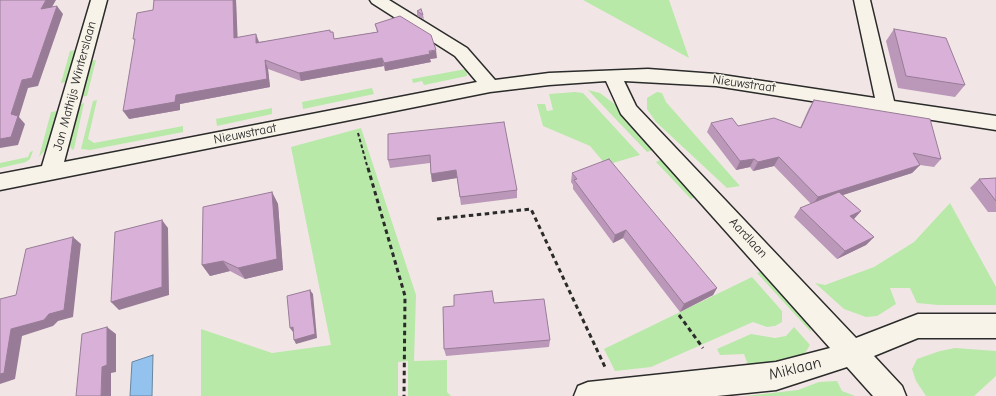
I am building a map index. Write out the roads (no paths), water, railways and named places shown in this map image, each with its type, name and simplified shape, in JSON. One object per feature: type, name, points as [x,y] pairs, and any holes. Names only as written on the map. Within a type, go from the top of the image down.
[{"type":"street","name":"Jan Mathijs Winterslaan","points":[[51,172],[99,0]]},
{"type":"street","points":[[378,0],[461,52],[490,86]]},
{"type":"street","points":[[862,0],[886,106]]},
{"type":"street","name":"Nieuwstraat","points":[[0,182],[490,86],[548,79],[613,75],[648,75],[716,80],[996,123]]},
{"type":"street","name":"Aardlaan","points":[[613,75],[628,109],[892,396]]},
{"type":"street","name":"Miklaan","points":[[588,396],[688,391],[776,376],[821,364],[918,326],[996,326]]},
{"type":"water","points":[[153,355],[152,396],[130,396],[132,362]]}]
